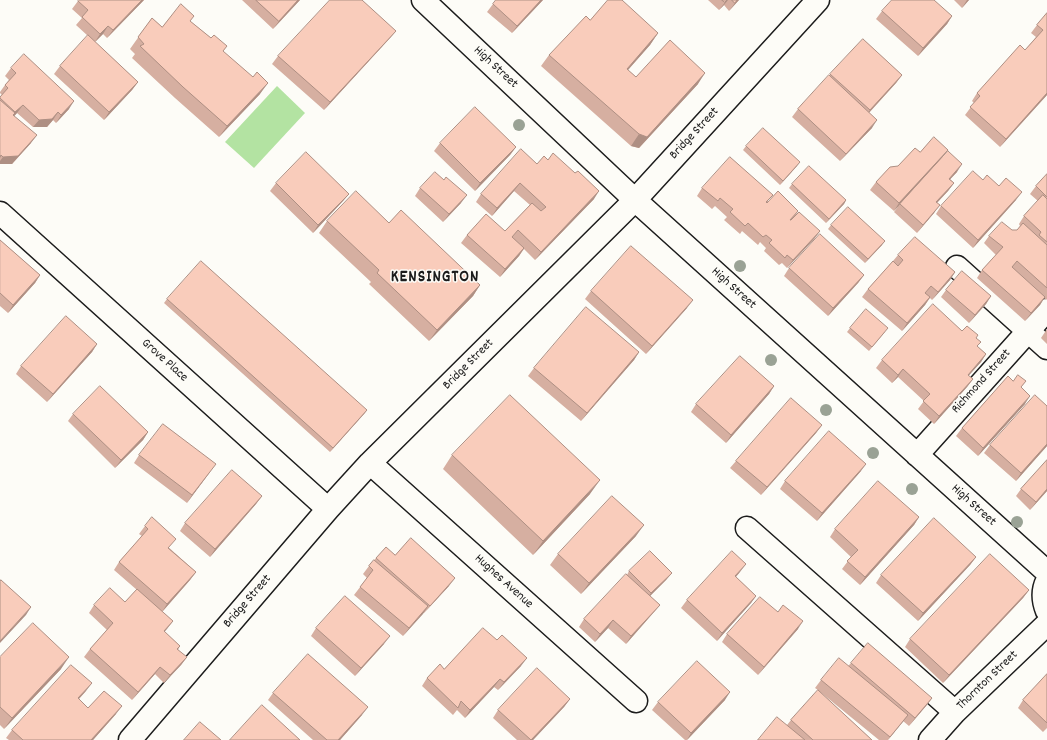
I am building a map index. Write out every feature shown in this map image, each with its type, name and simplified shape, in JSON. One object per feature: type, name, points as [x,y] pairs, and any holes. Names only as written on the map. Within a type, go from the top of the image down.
[{"type":"street","name":"High Street","points":[[423,0],[634,200],[1047,572]]},
{"type":"street","name":"Bridge Street","points":[[130,740],[328,509],[370,463],[634,200],[818,0]]},
{"type":"street","name":"Grove Place","points":[[0,213],[328,509]]},
{"type":"street","points":[[957,266],[1047,348]]},
{"type":"street","name":"Richmond Street","points":[[917,455],[1047,310]]},
{"type":"street","name":"Hughes Avenue","points":[[370,463],[636,701]]},
{"type":"street","points":[[747,528],[955,712]]},
{"type":"street","points":[[1047,582],[1043,593],[1043,602],[1047,611]]},
{"type":"street","name":"Thornton Street","points":[[930,740],[955,712],[1047,624]]},
{"type":"green space","points":[[277,86],[305,113],[254,168],[225,142]]},
{"type":"building","points":[[142,0],[113,30],[108,26],[100,34],[82,17],[88,10],[78,1]]},
{"type":"building","points":[[256,0],[298,0],[279,21]]},
{"type":"building","points":[[330,0],[362,0],[396,31],[330,102],[278,56]]},
{"type":"building","points":[[496,0],[541,0],[517,26],[493,4]]},
{"type":"building","points":[[608,0],[622,0],[658,33],[627,69],[636,77],[670,40],[705,73],[647,137],[639,134],[549,55],[586,16],[590,20]]},
{"type":"building","points":[[892,0],[934,0],[952,16],[923,48],[882,11]]},
{"type":"building","points":[[181,4],[194,16],[190,21],[211,38],[214,35],[227,46],[223,51],[253,77],[257,72],[268,83],[227,126],[140,46],[144,44],[138,37],[152,18],[162,27]]},
{"type":"building","points":[[1047,13],[1047,93],[1006,139],[970,107],[980,96],[977,93],[1020,45],[1025,50],[1043,30],[1037,25]]},
{"type":"building","points":[[88,35],[138,82],[109,112],[60,66]]},
{"type":"building","points":[[863,39],[902,75],[870,110],[830,74]]},
{"type":"building","points":[[24,54],[74,101],[61,115],[58,112],[52,119],[39,120],[23,105],[15,112],[0,98],[8,88],[5,85],[16,73],[11,68]]},
{"type":"building","points":[[829,75],[877,120],[846,154],[798,109]]},
{"type":"building","points":[[0,100],[15,113],[13,115],[37,135],[18,156],[3,157],[1,155],[0,157]]},
{"type":"building","points":[[475,107],[516,147],[480,183],[440,143]]},
{"type":"building","points":[[763,128],[800,162],[783,181],[746,146]]},
{"type":"building","points":[[934,137],[948,150],[899,203],[876,182],[890,167],[898,166],[915,148],[920,152]]},
{"type":"building","points":[[521,149],[537,164],[544,156],[548,160],[553,153],[575,173],[578,171],[599,191],[541,252],[518,230],[512,237],[524,248],[505,269],[467,235],[486,214],[505,231],[532,203],[541,211],[546,207],[520,183],[497,208],[481,194]]},
{"type":"building","points":[[948,151],[962,164],[949,179],[954,183],[936,202],[940,205],[923,225],[900,204]]},
{"type":"building","points":[[306,152],[349,194],[318,225],[276,183]]},
{"type":"building","points":[[730,157],[773,195],[766,202],[767,203],[778,191],[798,211],[790,220],[799,212],[820,231],[793,260],[787,255],[785,258],[769,243],[772,240],[766,235],[763,237],[748,223],[745,226],[730,212],[733,209],[720,198],[718,201],[702,188]]},
{"type":"building","points":[[809,166],[846,200],[829,219],[792,184]]},
{"type":"building","points":[[973,171],[983,180],[987,175],[999,186],[1006,178],[1022,192],[978,240],[941,206]]},
{"type":"building","points":[[435,172],[444,180],[446,177],[467,195],[449,214],[420,188]]},
{"type":"building","points":[[1047,174],[1047,197],[1036,186]]},
{"type":"building","points":[[356,191],[389,223],[401,210],[480,285],[437,330],[377,273],[379,270],[327,221]]},
{"type":"building","points":[[1043,195],[1047,199],[1047,242],[1039,235],[1041,232],[1024,216]]},
{"type":"building","points":[[848,207],[885,241],[868,259],[831,225]]},
{"type":"building","points":[[1002,222],[1012,230],[1017,230],[1023,223],[1047,245],[1047,288],[1017,261],[1012,267],[1045,297],[1031,313],[982,270],[1003,247],[989,236]]},
{"type":"building","points":[[820,234],[864,275],[833,308],[789,268]]},
{"type":"building","points":[[915,237],[955,272],[938,292],[931,286],[925,293],[930,297],[907,323],[868,289],[893,261],[898,266],[903,260],[898,255]]},
{"type":"building","points":[[0,240],[40,275],[13,305],[0,293]]},
{"type":"building","points":[[631,246],[693,300],[652,346],[591,291]]},
{"type":"building","points":[[201,261],[367,410],[333,448],[167,299]]},
{"type":"building","points":[[962,271],[991,296],[975,315],[946,290]]},
{"type":"building","points":[[933,304],[962,331],[967,326],[978,335],[976,338],[981,342],[977,346],[986,354],[968,375],[973,379],[939,416],[923,401],[930,394],[903,369],[898,375],[882,360]]},
{"type":"building","points":[[586,307],[639,352],[587,413],[534,368]]},
{"type":"building","points":[[866,309],[888,328],[872,347],[850,328]]},
{"type":"building","points":[[66,316],[97,344],[53,394],[21,366]]},
{"type":"building","points":[[740,356],[774,386],[731,435],[696,404]]},
{"type":"building","points":[[1018,375],[1026,381],[1021,387],[1030,396],[983,448],[962,428],[1008,376],[1013,381]]},
{"type":"building","points":[[100,386],[148,432],[121,460],[73,414]]},
{"type":"building","points":[[510,395],[600,480],[543,541],[452,455]]},
{"type":"building","points":[[1035,395],[1047,406],[1047,444],[1021,473],[990,445]]},
{"type":"building","points":[[791,398],[822,425],[767,487],[736,461]]},
{"type":"building","points":[[163,424],[216,464],[192,495],[139,455]]},
{"type":"building","points":[[829,431],[866,464],[822,513],[785,481]]},
{"type":"building","points":[[1047,460],[1047,489],[1036,502],[1021,489]]},
{"type":"building","points":[[232,470],[262,496],[215,549],[185,523]]},
{"type":"building","points":[[878,481],[919,517],[865,577],[847,561],[858,550],[835,529]]},
{"type":"building","points":[[612,496],[644,525],[589,583],[558,554]]},
{"type":"building","points":[[152,517],[176,539],[168,548],[196,572],[167,604],[119,562],[148,529],[145,526]]},
{"type":"building","points":[[934,518],[976,557],[923,613],[881,575]]},
{"type":"building","points":[[411,538],[455,578],[430,606],[376,558],[386,547],[395,555]]},
{"type":"building","points":[[650,551],[672,573],[651,593],[629,571]]},
{"type":"building","points":[[732,551],[746,564],[735,576],[756,596],[722,633],[687,600]]},
{"type":"building","points":[[990,554],[1029,590],[949,675],[910,639]]},
{"type":"building","points":[[374,560],[428,606],[409,628],[360,587],[373,570],[369,566]]},
{"type":"building","points":[[626,574],[660,605],[631,636],[613,620],[600,634],[584,619]]},
{"type":"building","points":[[1,580],[31,607],[0,641],[0,582]]},
{"type":"building","points":[[110,588],[125,602],[137,589],[173,621],[164,631],[180,646],[177,649],[187,657],[170,675],[160,667],[138,692],[90,649],[113,623],[94,605]]},
{"type":"building","points":[[345,596],[390,636],[361,668],[316,628]]},
{"type":"building","points":[[760,597],[778,612],[783,605],[803,621],[764,667],[727,634]]},
{"type":"building","points":[[33,623],[69,657],[12,718],[0,707],[0,657]]},
{"type":"building","points":[[483,628],[497,640],[502,635],[527,658],[504,682],[500,679],[470,710],[461,701],[458,708],[427,678],[440,664],[444,669]]},
{"type":"building","points":[[868,643],[932,698],[915,718],[851,663]]},
{"type":"building","points":[[308,654],[368,707],[338,740],[327,740],[273,693]]},
{"type":"building","points":[[839,658],[908,715],[890,737],[821,680]]},
{"type":"building","points":[[697,661],[730,692],[691,733],[658,702]]},
{"type":"building","points":[[71,665],[92,683],[78,698],[88,708],[104,691],[122,706],[91,740],[23,740],[12,730]]},
{"type":"building","points":[[537,668],[570,699],[531,740],[498,710]]},
{"type":"building","points":[[1047,674],[1047,723],[1023,700]]},
{"type":"building","points":[[818,690],[872,740],[813,740],[791,720]]},
{"type":"building","points":[[262,705],[300,740],[230,740]]},
{"type":"building","points":[[777,717],[805,740],[758,740]]},
{"type":"building","points":[[200,722],[221,740],[184,740]]},
{"type":"district","name":"KENSINGTON","points":[[435,279]]}]
